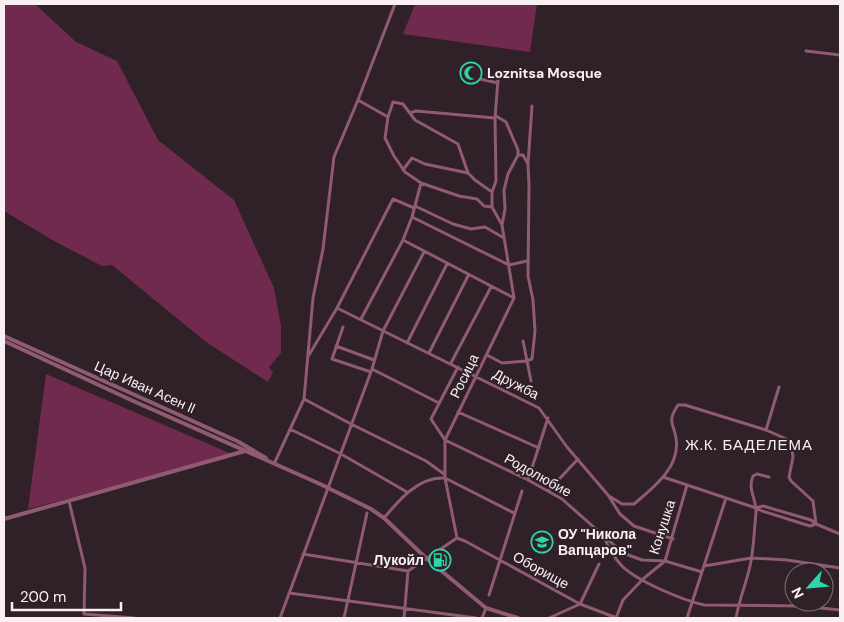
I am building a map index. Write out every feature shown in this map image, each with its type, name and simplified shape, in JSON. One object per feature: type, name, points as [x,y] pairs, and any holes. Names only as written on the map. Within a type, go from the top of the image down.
[{"type":"street","points":[[274,464],[304,399],[314,298],[323,249],[334,157],[395,4]]},
{"type":"street","points":[[806,51],[840,55]]},
{"type":"street","points":[[471,77],[498,82],[496,181],[492,192],[492,207],[502,225]]},
{"type":"street","points":[[358,100],[388,117]]},
{"type":"street","points":[[492,192],[468,173],[458,144],[415,120],[404,104],[395,102],[388,117],[386,142],[403,170],[421,183],[459,196],[477,199],[484,206],[492,207]]},
{"type":"street","points":[[486,355],[502,363],[526,361],[532,359],[533,354],[535,331],[527,260],[528,164],[532,106]]},
{"type":"street","points":[[410,113],[416,111],[496,117],[506,122],[520,155],[528,164]]},
{"type":"street","points":[[514,298],[502,225],[505,209],[504,190],[508,174],[520,155],[529,151]]},
{"type":"street","points":[[403,170],[412,158],[425,164],[468,173]]},
{"type":"street","points":[[360,319],[403,240],[412,217],[421,183]]},
{"type":"street","points":[[308,358],[337,308],[393,199],[473,230],[485,227],[504,238]]},
{"type":"street","points":[[412,217],[509,265],[527,260]]},
{"type":"street","points":[[403,240],[468,276],[514,298]]},
{"type":"street","points":[[280,618],[371,371],[383,332],[424,252]]},
{"type":"street","points":[[407,343],[446,264]]},
{"type":"street","points":[[429,353],[468,276]]},
{"type":"street","points":[[451,364],[491,287]]},
{"type":"street","name":"Росица","points":[[457,538],[445,476],[445,440],[514,298]]},
{"type":"street","name":"Дружба","points":[[337,308],[540,408],[608,495],[620,514],[634,526],[673,539]]},
{"type":"street","points":[[343,327],[332,359],[371,371],[439,403]]},
{"type":"street","name":"Цар Иван Асен II","points":[[4,336],[253,449],[274,464]]},
{"type":"street","name":"Цар Иван Асен II","points":[[4,341],[328,488],[371,510],[384,518],[426,558],[486,608],[518,618]]},
{"type":"street","points":[[523,341],[531,381]]},
{"type":"street","points":[[336,346],[374,360]]},
{"type":"street","points":[[445,440],[432,419],[458,367]]},
{"type":"street","points":[[766,430],[779,387]]},
{"type":"street","points":[[304,399],[426,461],[445,476],[514,514]]},
{"type":"street","points":[[608,495],[622,504],[634,504],[663,478],[670,468],[677,449],[671,422],[674,412],[678,405],[685,405],[766,430],[791,441],[793,457],[789,477],[813,501],[816,524]]},
{"type":"street","points":[[458,412],[538,448]]},
{"type":"street","points":[[528,480],[548,418]]},
{"type":"street","points":[[290,429],[341,454],[407,492]]},
{"type":"street","name":"Родолюбие","points":[[445,440],[528,480],[562,499],[623,553],[642,560],[665,561],[702,572]]},
{"type":"street","points":[[4,519],[253,449]]},
{"type":"street","points":[[548,491],[578,459]]},
{"type":"street","points":[[736,618],[738,605],[751,565],[756,508],[750,481],[757,474],[769,477]]},
{"type":"street","points":[[384,518],[407,492],[436,477],[445,476]]},
{"type":"street","points":[[663,478],[810,526],[816,524],[840,534]]},
{"type":"street","name":"Конушка","points":[[616,618],[623,600],[643,579],[665,561],[673,539],[687,485]]},
{"type":"street","points":[[489,595],[522,490]]},
{"type":"street","points":[[687,618],[726,498]]},
{"type":"street","points":[[69,501],[86,568],[84,614],[134,618]]},
{"type":"street","points":[[344,618],[367,513]]},
{"type":"street","points":[[602,533],[620,564],[630,573],[691,602],[704,605],[784,604]]},
{"type":"street","points":[[303,554],[408,571],[457,538]]},
{"type":"street","name":"Оборище","points":[[457,538],[465,540],[580,604],[616,618]]},
{"type":"street","points":[[704,566],[751,558],[799,562]]},
{"type":"street","points":[[549,618],[580,604],[599,564]]},
{"type":"street","points":[[404,618],[408,571]]},
{"type":"street","points":[[290,593],[476,618]]},
{"type":"street","points":[[482,618],[486,608]]},
{"type":"shaded area","points":[[4,4],[35,4],[76,42],[117,61],[158,140],[234,200],[274,288],[281,326],[281,353],[269,367],[273,372],[268,382],[206,342],[112,265],[102,266],[54,241],[4,211]]},
{"type":"shaded area","points":[[415,4],[537,4],[530,52],[403,34]]},
{"type":"shaded area","points":[[46,374],[234,455],[28,509]]},
{"type":"place","name":"Loznitsa Mosque","points":[[471,73]]},
{"type":"place","name":"ОУ \"Никола Вапцаров\"","points":[[542,542]]},
{"type":"place","name":"Лукойл","points":[[440,560]]},
{"type":"district","name":"Ж.К. БАДЕЛЕМА","points":[[749,445]]}]
